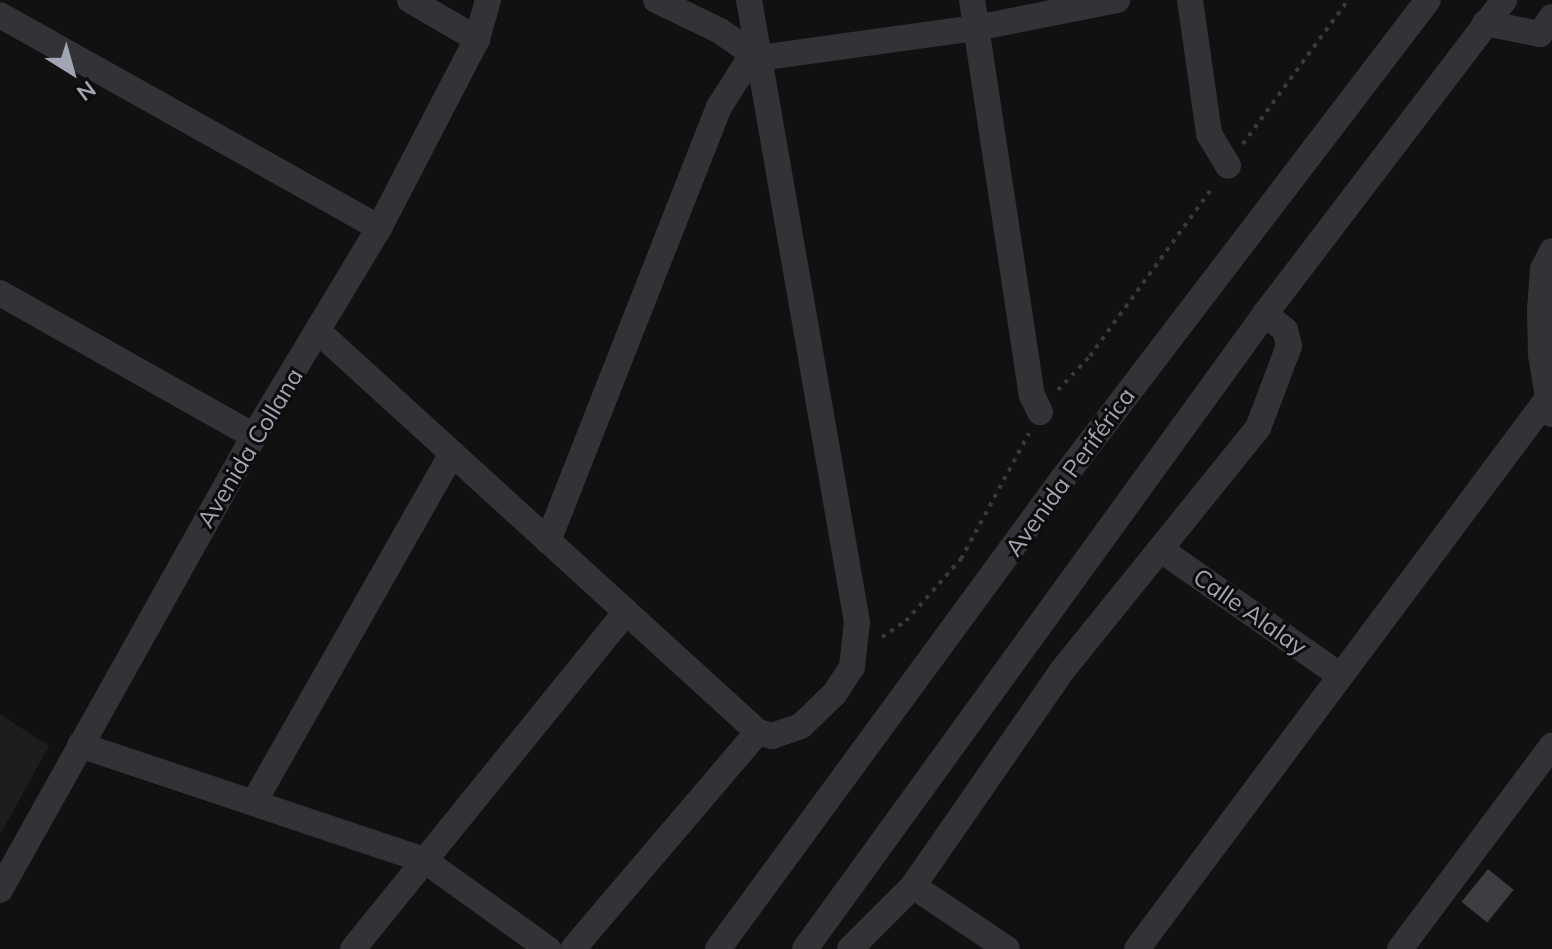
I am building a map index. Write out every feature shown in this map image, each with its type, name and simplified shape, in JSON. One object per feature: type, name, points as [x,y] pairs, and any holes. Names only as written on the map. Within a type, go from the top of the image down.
[{"type":"street","points":[[410,0],[477,39]]},
{"type":"street","name":"Avenida Collana","points":[[0,890],[254,436],[379,228],[477,39],[488,0]]},
{"type":"street","points":[[656,0],[720,31],[759,58]]},
{"type":"street","points":[[319,332],[758,732],[788,734],[811,718],[845,680],[858,643],[851,565],[749,0]]},
{"type":"street","points":[[972,0],[1032,395],[1040,412]]},
{"type":"street","points":[[548,541],[719,107],[745,66],[759,58],[976,28],[1117,0]]},
{"type":"street","points":[[1190,0],[1209,134],[1228,166]]},
{"type":"street","name":"Avenida Periférica","points":[[718,949],[1061,481],[1428,0]]},
{"type":"street","points":[[805,949],[1265,314],[1504,0]]},
{"type":"street","points":[[0,15],[379,228]]},
{"type":"street","points":[[1485,23],[1548,31]]},
{"type":"street","points":[[1137,949],[1339,675],[1550,408],[1540,310],[1543,269],[1552,251]]},
{"type":"street","points":[[0,293],[254,436]]},
{"type":"street","points":[[850,949],[913,886],[1061,672],[1244,449],[1269,407],[1289,346],[1285,330],[1265,314]]},
{"type":"street","points":[[254,802],[452,453]]},
{"type":"street","name":"Calle Alalay","points":[[1160,549],[1339,675]]},
{"type":"street","points":[[353,949],[626,612]]},
{"type":"street","points":[[573,949],[758,732]]},
{"type":"street","points":[[80,745],[424,860],[548,949]]},
{"type":"street","points":[[1400,949],[1552,746]]},
{"type":"street","points":[[913,886],[1007,949]]},
{"type":"path","points":[[858,643],[881,637],[906,621],[961,559],[1040,412],[1090,356],[1348,0]]},
{"type":"shaded area","points":[[0,714],[49,746],[0,835]]},
{"type":"building","points":[[1488,869],[1514,890],[1487,922],[1462,902]]}]
